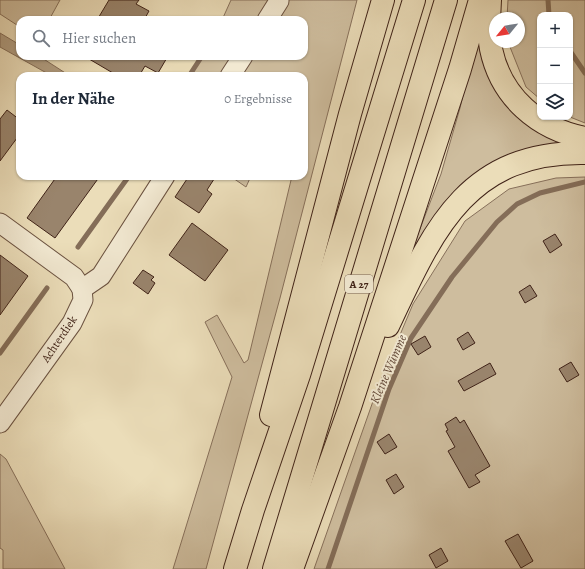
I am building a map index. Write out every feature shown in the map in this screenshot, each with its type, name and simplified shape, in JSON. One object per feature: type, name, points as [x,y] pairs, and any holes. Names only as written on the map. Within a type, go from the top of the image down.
[{"type":"highway","points":[[350,114],[370,0]]},
{"type":"highway","points":[[253,510],[268,430],[350,114],[382,0]]},
{"type":"highway","name":"A 27","points":[[235,569],[253,510],[299,375],[414,0]]},
{"type":"highway","name":"A 27","points":[[274,569],[446,0]]},
{"type":"highway","points":[[292,569],[350,407],[460,69],[480,0]]},
{"type":"highway","points":[[490,0],[489,31],[491,48],[495,64],[510,93],[525,110],[543,124],[557,130],[585,138]]},
{"type":"highway","points":[[350,407],[414,270],[443,220],[454,206],[481,182],[511,165],[543,155],[559,153],[585,153]]},
{"type":"street","points":[[269,16],[279,1]]},
{"type":"street","points":[[233,72],[240,60]]},
{"type":"street","points":[[0,223],[74,277],[82,289],[101,276],[162,180]]},
{"type":"street","name":"Achterdiek","points":[[0,423],[72,323],[83,300],[82,289]]},
{"type":"shaded area","points":[[0,0],[60,0],[51,16],[16,16],[16,24],[0,14]]},
{"type":"shaded area","points":[[231,0],[357,0],[280,298],[206,569],[173,569],[232,377],[205,322],[217,315],[244,363],[248,360],[291,180],[308,180],[308,72],[193,72],[201,60],[308,60],[308,16],[224,16]]},
{"type":"shaded area","points":[[508,0],[585,0],[585,123],[573,118],[573,12],[537,12],[537,96],[526,87],[510,48],[525,48],[525,12],[507,12]]},
{"type":"shaded area","points":[[0,33],[16,43],[16,56],[0,47]]},
{"type":"shaded area","points":[[477,36],[489,62],[537,107],[537,120],[551,120],[580,147],[508,159],[418,248],[413,247],[441,174],[460,108]]},
{"type":"shaded area","points":[[23,60],[45,60],[64,72],[45,72]]},
{"type":"shaded area","points":[[585,177],[585,569],[314,569],[378,387],[413,304],[465,221],[509,189],[556,178]]},
{"type":"shaded area","points":[[236,180],[249,180],[246,187]]},
{"type":"shaded area","points":[[0,454],[6,459],[65,569],[3,569],[3,550],[0,548]]},
{"type":"building","points":[[109,0],[139,0],[136,4],[149,11],[146,16],[99,16]]},
{"type":"building","points":[[91,60],[166,60],[159,72],[145,66],[141,72],[111,72]]},
{"type":"building","points":[[7,110],[16,117],[16,139],[0,161],[0,119]]},
{"type":"building","points":[[54,180],[97,180],[55,238],[27,218]]},
{"type":"building","points":[[186,180],[213,180],[207,190],[212,194],[199,213],[175,197]]},
{"type":"building","points":[[192,223],[228,250],[205,281],[169,255]]},
{"type":"building","points":[[555,234],[562,245],[550,253],[543,241]]},
{"type":"building","points":[[0,255],[28,276],[0,315]]},
{"type":"building","points":[[143,270],[154,277],[151,280],[155,283],[148,294],[133,283]]},
{"type":"building","points":[[530,285],[537,296],[525,303],[519,292]]},
{"type":"building","points":[[468,332],[475,343],[463,350],[457,339]]},
{"type":"building","points":[[425,336],[431,347],[418,355],[411,344]]},
{"type":"building","points":[[571,362],[579,375],[567,382],[559,369]]},
{"type":"building","points":[[490,363],[496,374],[464,391],[458,381]]},
{"type":"building","points":[[456,417],[460,423],[464,420],[490,466],[475,475],[480,482],[469,488],[448,451],[455,447],[446,431],[448,430],[445,424]]},
{"type":"building","points":[[389,434],[397,447],[385,454],[377,442]]},
{"type":"building","points":[[396,474],[404,487],[394,494],[386,480]]},
{"type":"building","points":[[518,534],[533,561],[521,568],[505,541]]},
{"type":"building","points":[[441,548],[448,561],[436,568],[429,555]]},
{"type":"waterway","name":"Kleine Wümme","points":[[548,0],[549,12]]},
{"type":"waterway","name":"Kleine Wümme","points":[[573,55],[585,73]]},
{"type":"waterway","points":[[192,72],[199,60]]},
{"type":"waterway","points":[[78,247],[126,180]]},
{"type":"waterway","name":"Kleine Wümme","points":[[328,569],[389,389],[411,338],[452,277],[497,222],[517,204],[540,193],[585,182]]},
{"type":"waterway","points":[[0,353],[47,288]]}]
